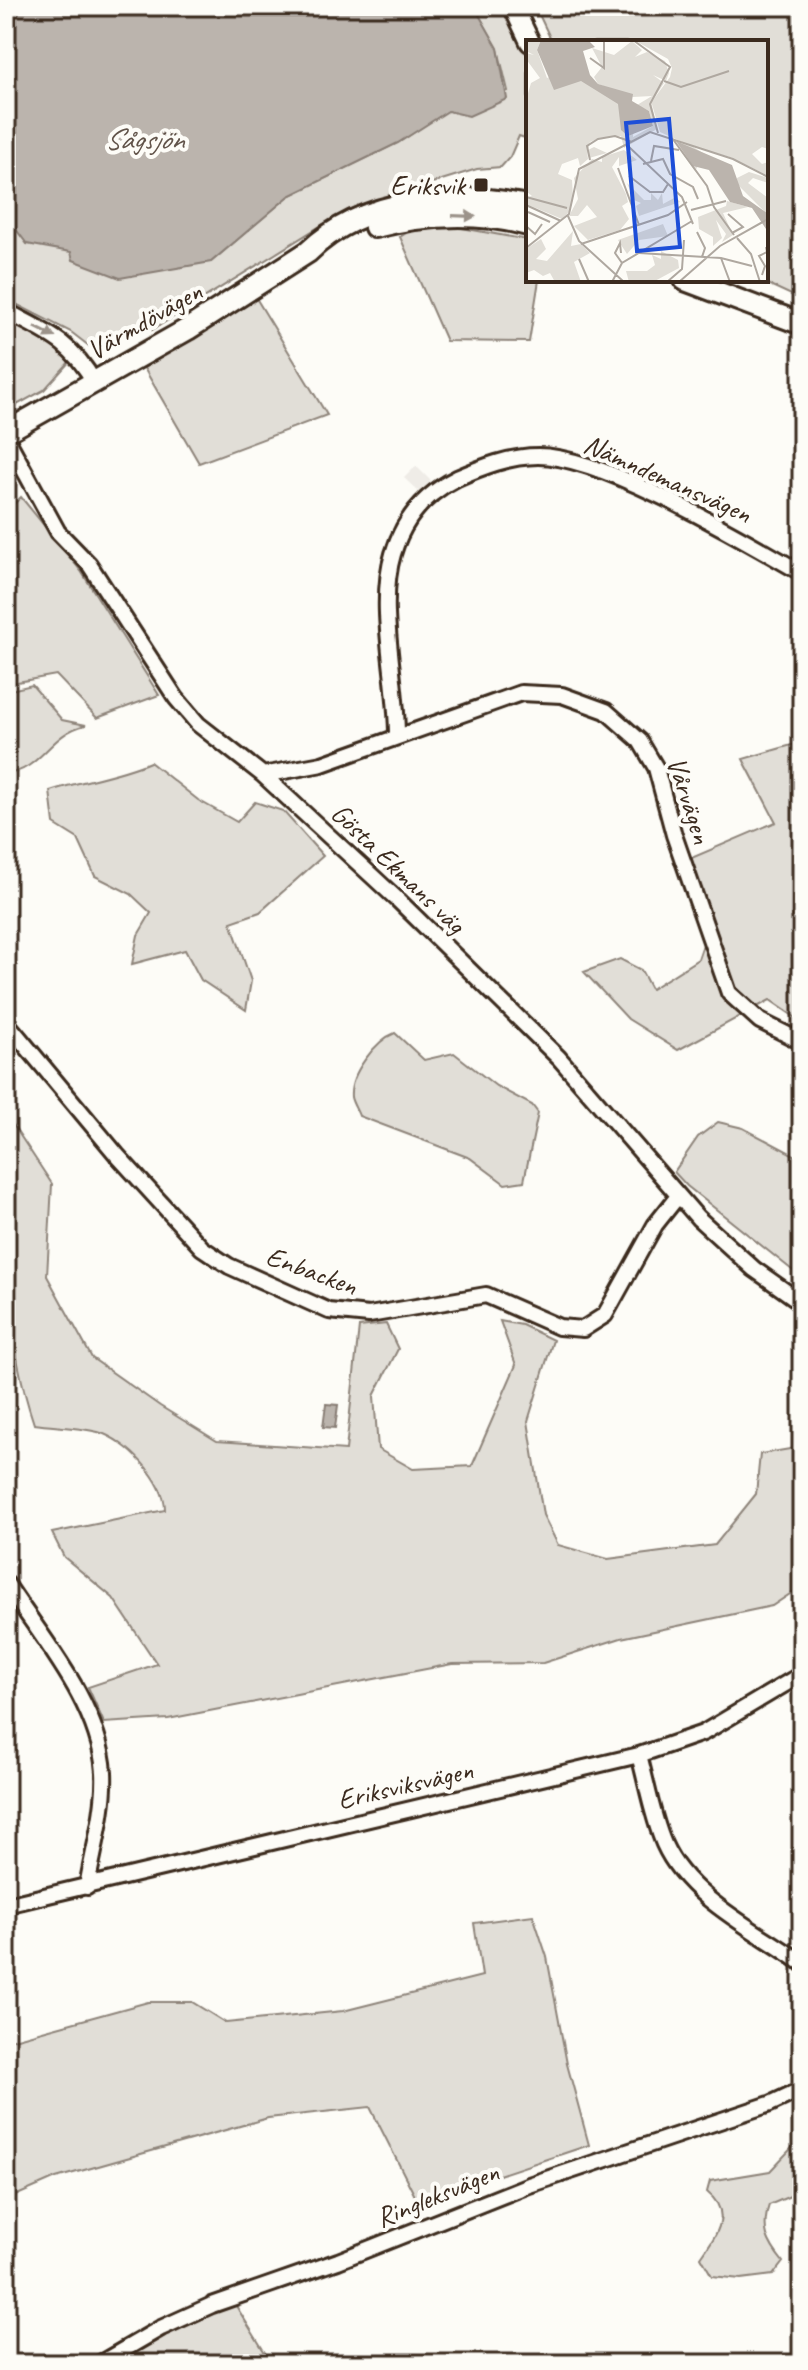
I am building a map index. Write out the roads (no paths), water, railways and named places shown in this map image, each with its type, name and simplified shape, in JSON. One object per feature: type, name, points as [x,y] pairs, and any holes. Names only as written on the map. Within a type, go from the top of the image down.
[{"type":"main road","name":"Värmdövägen","points":[[6,434],[200,322],[308,252],[322,239],[372,215],[432,199],[474,197],[526,206]]},
{"type":"main road","name":"Värmdövägen","points":[[308,252],[361,230],[434,215],[476,216],[526,225]]},
{"type":"main road","points":[[690,282],[802,323]]},
{"type":"main road","points":[[720,282],[802,323]]},
{"type":"street","points":[[513,6],[529,40]]},
{"type":"street","points":[[6,311],[61,340],[80,357],[94,382]]},
{"type":"street","name":"Gösta Ekmans väg","points":[[6,434],[58,532],[89,564],[176,698],[198,724],[263,775],[398,900],[559,1058],[678,1196],[754,1269],[802,1303]]},
{"type":"street","name":"Nämndemansvägen","points":[[397,735],[397,691],[387,586],[392,556],[400,534],[426,497],[480,468],[534,456],[581,464],[733,534],[802,573]]},
{"type":"street","name":"Vårvägen","points":[[263,775],[322,764],[490,702],[542,692],[586,702],[622,722],[640,741],[656,768],[674,835],[729,993],[760,1021],[802,1042]]},
{"type":"street","name":"Enbacken","points":[[6,1022],[117,1155],[202,1248],[229,1266],[339,1313],[369,1315],[486,1295],[559,1327],[583,1329],[605,1315],[655,1225],[678,1196]]},
{"type":"street","points":[[6,1583],[68,1678],[100,1744],[104,1776],[87,1887]]},
{"type":"street","name":"Eriksviksvägen","points":[[6,1905],[639,1755],[703,1733],[802,1674]]},
{"type":"street","points":[[639,1755],[660,1835],[680,1868],[709,1898],[802,1963]]},
{"type":"street","name":"Ringleksvägen","points":[[99,2364],[161,2328],[212,2305],[338,2261],[529,2185],[770,2104],[802,2089]]},
{"type":"water","name":"Sågsjön","points":[[6,6],[474,6],[498,48],[507,99],[469,116],[448,111],[398,143],[289,196],[211,262],[120,278],[73,260],[71,252],[27,244],[6,216]]},
{"type":"water","points":[[326,1404],[338,1405],[335,1428],[323,1427]]},
{"type":"place","name":"Eriksvik","points":[[481,185]]}]
